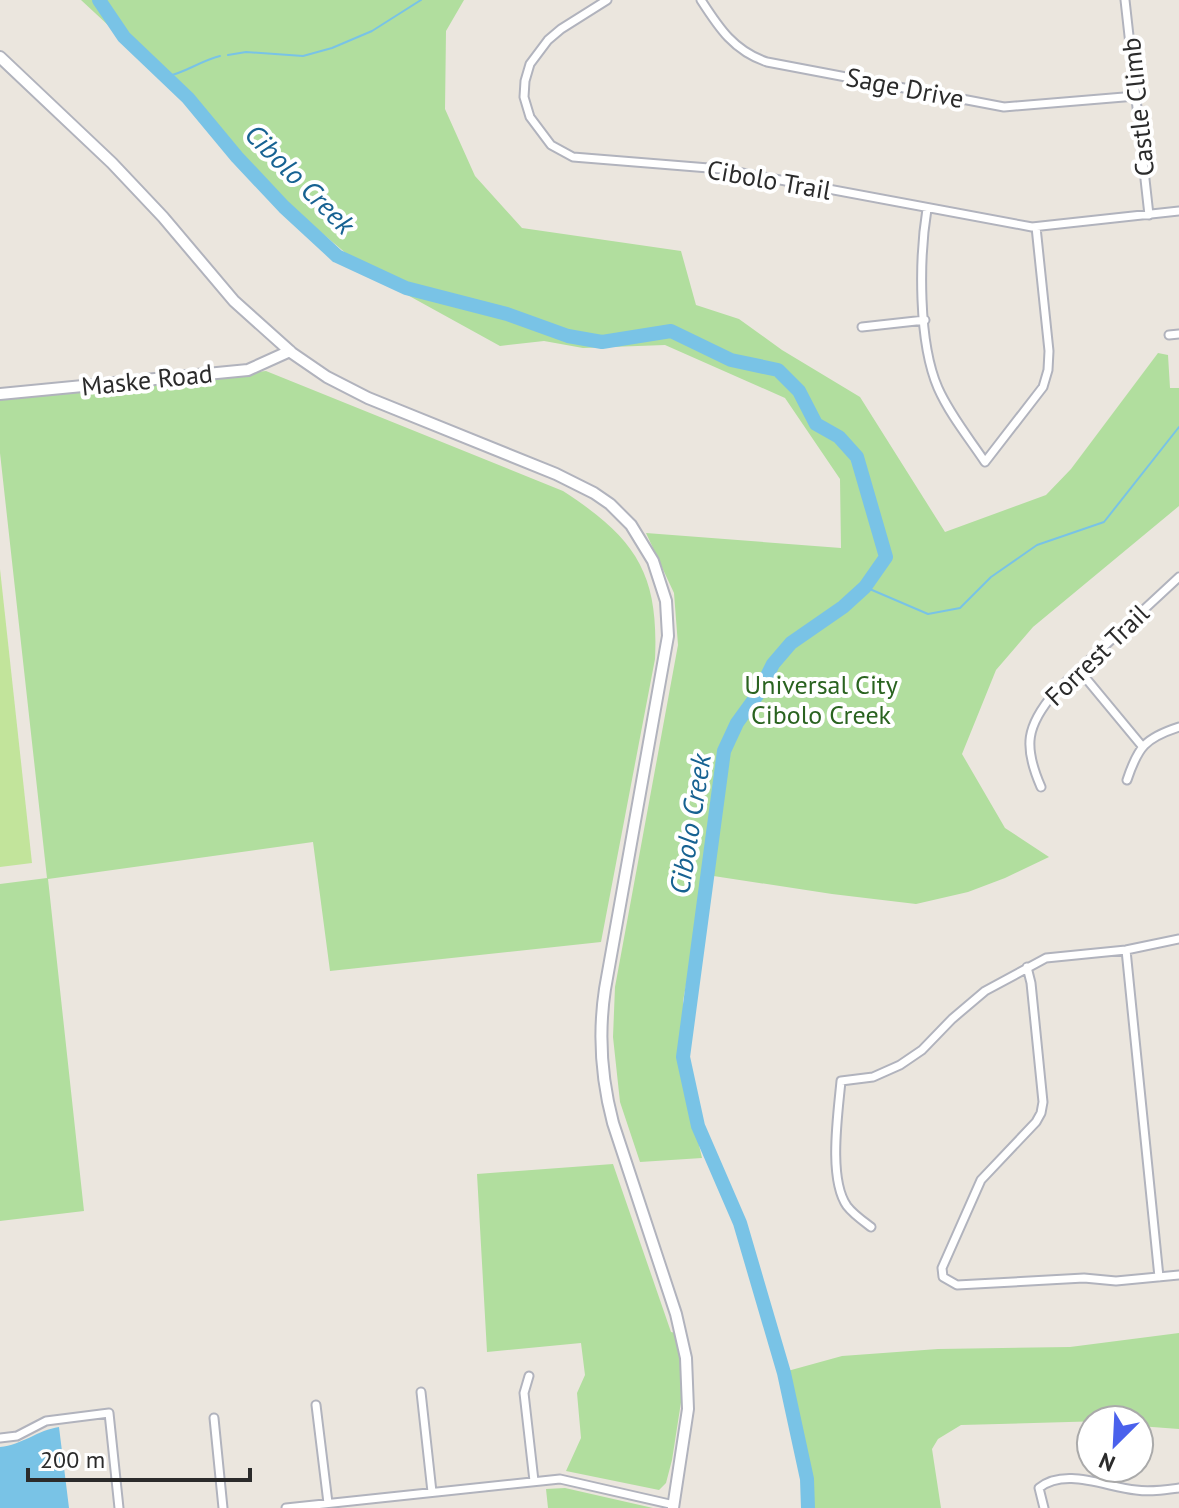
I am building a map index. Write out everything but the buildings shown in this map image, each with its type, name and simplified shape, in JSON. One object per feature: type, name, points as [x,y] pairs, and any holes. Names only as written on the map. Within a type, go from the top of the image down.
[{"type":"main road","points":[[0,57],[112,163],[163,217],[234,301],[290,351],[327,377],[368,398],[556,474],[594,493],[631,525],[649,552],[666,601],[666,653],[626,863],[605,989],[600,1042],[613,1123],[673,1303],[686,1358],[688,1409],[674,1506]]},
{"type":"main road","name":"Maske Road","points":[[0,394],[248,370],[290,351]]},
{"type":"street","name":"Cibolo Trail","points":[[607,0],[548,40],[530,64],[525,81],[526,108],[539,131],[559,150],[581,160],[721,169],[1008,225],[1036,227],[1179,211]]},
{"type":"street","name":"Sage Drive","points":[[701,0],[727,39],[767,62],[1004,107],[1136,96]]},
{"type":"street","name":"Castle Climb","points":[[1125,0],[1149,215]]},
{"type":"street","points":[[927,209],[921,256],[928,351],[937,386],[985,462],[1043,387],[1048,370],[1049,351],[1036,227]]},
{"type":"street","points":[[862,327],[925,320]]},
{"type":"street","points":[[1169,335],[1179,334]]},
{"type":"street","points":[[1176,580],[1179,592]]},
{"type":"street","name":"Forrest Trail","points":[[1041,787],[1035,773],[1029,734],[1042,707],[1176,580]]},
{"type":"street","points":[[1079,670],[1142,746]]},
{"type":"street","points":[[1127,780],[1142,746],[1148,740],[1179,727]]},
{"type":"street","points":[[871,1227],[846,1205],[838,1184],[841,1081],[873,1077],[900,1065],[922,1050],[985,991],[1046,958],[1126,950],[1179,939]]},
{"type":"street","points":[[1126,950],[1159,1277]]},
{"type":"street","points":[[1027,967],[1043,1102],[1041,1113],[981,1180],[940,1279],[957,1285],[1084,1278],[1116,1281],[1179,1275]]},
{"type":"street","points":[[529,1376],[524,1393],[534,1481]]},
{"type":"street","points":[[421,1392],[432,1492]]},
{"type":"street","points":[[316,1405],[328,1503]]},
{"type":"street","points":[[0,1438],[17,1436],[46,1421],[109,1413],[119,1508]]},
{"type":"street","points":[[214,1418],[223,1508]]},
{"type":"street","points":[[1044,1508],[1039,1488],[1049,1480],[1061,1478],[1154,1492],[1179,1488]]},
{"type":"street","points":[[286,1508],[560,1479],[674,1506]]},
{"type":"green space","name":"Universal City Cibolo Creek","points":[[81,0],[464,0],[446,31],[445,109],[475,176],[522,228],[681,251],[696,305],[739,319],[782,350],[860,397],[945,532],[1046,495],[1071,469],[1158,353],[1168,355],[1170,388],[1179,388],[1179,506],[1033,627],[996,670],[962,754],[1005,828],[1049,857],[968,892],[916,904],[707,875],[683,1001],[686,1089],[702,1158],[640,1162],[620,1102],[613,1037],[615,987],[678,645],[674,593],[646,533],[841,548],[840,479],[785,398],[665,345],[583,348],[544,341],[500,346],[373,276],[228,154],[164,77]]},
{"type":"green space","points":[[266,371],[563,491],[608,525],[638,560],[652,603],[655,659],[601,942],[330,971],[313,842],[48,879],[84,1211],[0,1221],[0,884],[47,878],[0,453],[0,400]]},
{"type":"green space","points":[[0,569],[32,863],[0,867]]},
{"type":"green space","points":[[613,1164],[671,1332],[676,1333],[684,1383],[672,1460],[666,1483],[659,1490],[566,1471],[581,1438],[577,1393],[585,1375],[581,1343],[487,1352],[477,1174]]},
{"type":"green space","points":[[1179,1333],[1179,1429],[1155,1427],[1155,1404],[1075,1404],[1075,1422],[961,1425],[938,1439],[932,1449],[941,1508],[812,1508],[803,1439],[784,1372],[842,1356],[938,1349],[1070,1347]]},
{"type":"green space","points":[[565,1488],[653,1508],[548,1508],[546,1489]]},
{"type":"water","points":[[59,1427],[69,1508],[0,1508],[0,1447]]},
{"type":"waterway","name":"Cibolo Creek","points":[[99,0],[124,37],[188,98],[284,207],[337,256],[406,288],[507,314],[568,336],[602,342],[671,331],[731,360],[778,370],[799,391],[816,424],[839,437],[857,457],[886,557],[865,587],[843,607],[791,643],[773,664],[758,694],[737,723],[724,751],[683,1057],[698,1126],[740,1223],[784,1373],[807,1479],[808,1508]]},
{"type":"waterway","points":[[228,55],[246,52],[303,56],[332,48],[372,31],[421,0]]},
{"type":"waterway","points":[[165,77],[220,56]]},
{"type":"waterway","points":[[865,587],[928,614],[960,608],[991,577],[1037,545],[1104,522],[1179,427]]}]
